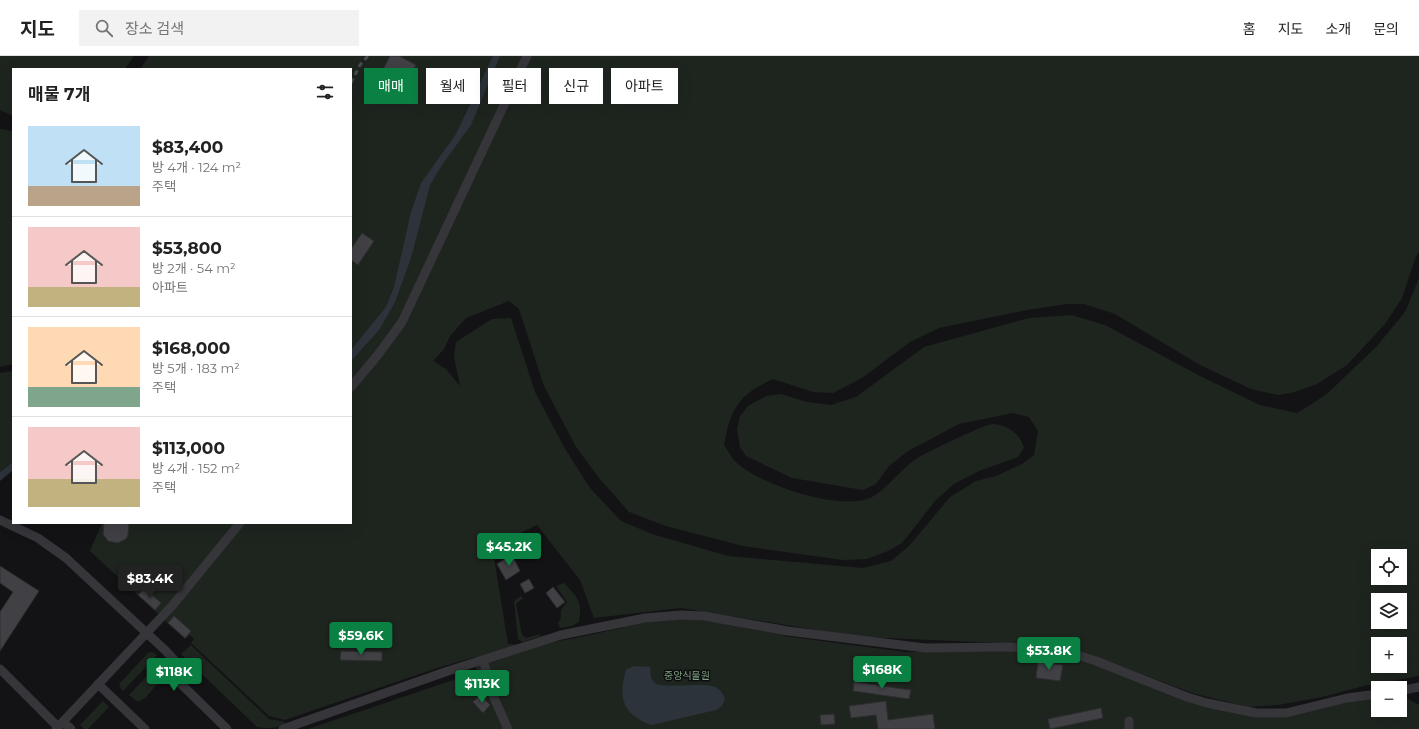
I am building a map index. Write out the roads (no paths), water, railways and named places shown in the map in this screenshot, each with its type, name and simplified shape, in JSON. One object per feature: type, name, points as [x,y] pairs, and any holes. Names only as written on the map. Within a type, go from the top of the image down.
[{"type":"street","points":[[352,386],[377,356],[402,322],[527,56]]},
{"type":"street","points":[[1,520],[38,538],[66,558],[147,633],[179,665],[180,683],[227,729]]},
{"type":"street","points":[[59,726],[172,606],[239,524]]},
{"type":"street","points":[[283,729],[483,660],[576,631],[645,618],[680,615],[704,616],[773,629],[925,648],[1006,647],[1061,651],[1096,661],[1187,697],[1207,703],[1256,713],[1286,713],[1347,698],[1371,695]]},
{"type":"street","points":[[483,660],[494,698],[508,729]]},
{"type":"street","points":[[0,669],[59,726],[71,729]]},
{"type":"street","points":[[98,684],[145,729]]},
{"type":"street","points":[[1407,690],[1419,687]]},
{"type":"railway","points":[[352,81],[360,65],[368,56]]},
{"type":"park label","name":"중앙식물원","points":[[687,675]]}]
